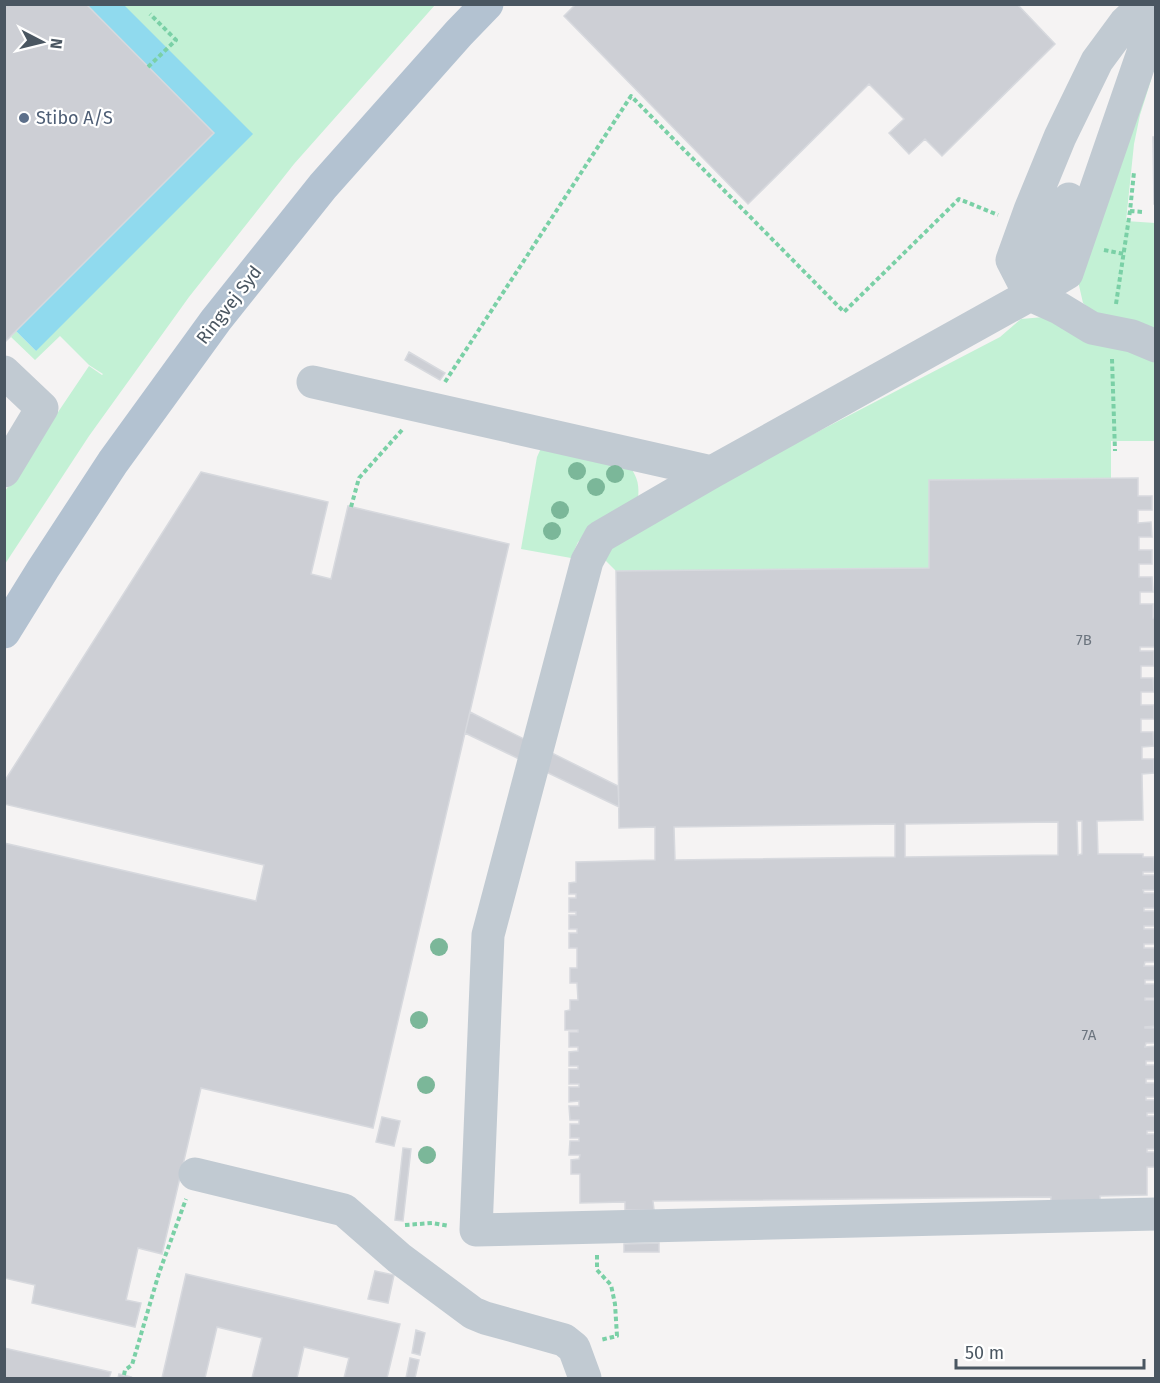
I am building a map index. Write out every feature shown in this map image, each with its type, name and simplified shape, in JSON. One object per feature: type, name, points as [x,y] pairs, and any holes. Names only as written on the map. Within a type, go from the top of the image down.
[{"type":"main road","name":"Ringvej Syd","points":[[4,632],[113,462],[216,320],[323,186],[487,4]]},
{"type":"lane","points":[[1145,4],[1125,23],[1098,61],[1059,137],[1012,260],[1030,295],[1059,308],[1092,328],[1132,336],[1155,346]]},
{"type":"lane","points":[[1030,295],[1119,71],[1155,4]]},
{"type":"lane","points":[[1155,15],[1067,273],[600,537],[587,561],[489,935],[476,1230],[1155,1214]]},
{"type":"lane","points":[[4,372],[42,408],[4,471]]},
{"type":"lane","points":[[313,382],[712,472]]},
{"type":"lane","points":[[195,1174],[344,1210],[399,1258],[473,1313],[564,1340],[574,1348],[585,1378]]},
{"type":"path","points":[[148,67],[176,40],[150,14]]},
{"type":"path","points":[[457,363],[631,96],[844,312],[958,199],[1024,225]]},
{"type":"path","points":[[1115,451],[1112,332],[1130,211],[1134,167]]},
{"type":"path","points":[[1130,211],[1143,212]]},
{"type":"path","points":[[124,1375],[125,1370],[132,1365],[159,1273],[195,1174]]},
{"type":"path","points":[[405,1225],[432,1223]]},
{"type":"path","points":[[597,1256],[597,1270],[611,1285],[617,1336]]},
{"type":"green space","points":[[123,5],[435,5],[294,164],[189,297],[89,436],[5,564],[5,491],[89,366],[103,374],[89,365],[60,336],[35,360],[11,337],[16,331],[36,351]]},
{"type":"green space","points":[[1152,77],[1134,144],[1126,221],[1155,223],[1155,335],[1099,317],[1083,303],[1078,281],[1135,106]]},
{"type":"green space","points":[[1044,317],[1155,358],[1155,441],[1111,441],[1111,478],[929,480],[929,568],[616,571],[600,555],[748,468],[1000,337],[1021,319]]},
{"type":"green space","points":[[542,446],[625,459],[637,482],[638,498],[578,542],[571,558],[521,549],[537,457]]},
{"type":"water","points":[[85,5],[124,5],[253,134],[36,351],[5,320]]},
{"type":"building","points":[[4,4],[86,4],[214,133],[4,343]]},
{"type":"building","points":[[576,4],[1017,4],[1055,44],[942,156],[925,139],[909,154],[889,133],[904,119],[869,84],[748,204],[564,16]]},
{"type":"building","points":[[1153,137],[1156,137],[1156,204],[1154,204]]},
{"type":"building","points":[[409,352],[445,373],[440,380],[405,360]]},
{"type":"building","points":[[201,472],[328,502],[311,574],[331,579],[348,506],[509,544],[373,1128],[201,1088],[162,1254],[138,1248],[126,1300],[141,1303],[135,1327],[32,1303],[35,1285],[4,1278],[4,843],[256,901],[264,865],[4,804],[4,782]]},
{"type":"building","points":[[1138,478],[1138,496],[1152,496],[1152,510],[1138,510],[1138,523],[1151,522],[1152,537],[1139,537],[1139,550],[1152,550],[1152,564],[1139,564],[1139,577],[1152,577],[1153,592],[1140,592],[1140,604],[1153,604],[1156,647],[1140,647],[1140,651],[1154,651],[1154,666],[1141,666],[1141,678],[1153,678],[1154,692],[1141,692],[1141,705],[1154,705],[1154,719],[1141,719],[1141,732],[1153,732],[1154,746],[1142,747],[1142,759],[1154,759],[1154,773],[1142,774],[1143,820],[1097,821],[1098,854],[1143,854],[1143,857],[1154,857],[1155,872],[1143,872],[1143,875],[1155,875],[1155,890],[1143,890],[1144,893],[1155,893],[1155,908],[1144,908],[1144,911],[1155,911],[1155,926],[1144,926],[1144,929],[1156,929],[1156,944],[1144,944],[1144,948],[1156,948],[1156,962],[1145,962],[1144,966],[1156,966],[1156,980],[1145,980],[1145,984],[1156,984],[1156,998],[1145,998],[1145,1000],[1156,1000],[1156,1026],[1145,1027],[1156,1028],[1156,1043],[1146,1043],[1145,1047],[1156,1046],[1156,1061],[1146,1061],[1146,1065],[1156,1065],[1156,1079],[1146,1079],[1146,1083],[1156,1083],[1156,1097],[1146,1097],[1146,1100],[1156,1100],[1156,1113],[1147,1113],[1147,1116],[1156,1116],[1156,1131],[1147,1131],[1147,1134],[1156,1134],[1156,1149],[1147,1149],[1147,1152],[1156,1152],[1156,1167],[1147,1167],[1147,1195],[1100,1196],[1100,1209],[1051,1210],[1051,1197],[653,1201],[654,1210],[625,1210],[625,1202],[580,1203],[580,1174],[571,1174],[571,1160],[579,1159],[580,1155],[569,1155],[570,1141],[579,1141],[579,1138],[570,1138],[570,1124],[579,1124],[579,1120],[570,1120],[569,1106],[579,1106],[579,1101],[569,1102],[569,1087],[579,1087],[579,1084],[569,1084],[569,1069],[578,1069],[578,1066],[569,1066],[569,1052],[578,1051],[578,1047],[569,1047],[569,1032],[578,1032],[578,1030],[565,1030],[565,1011],[570,1010],[570,1000],[578,1000],[577,983],[570,983],[570,968],[577,968],[577,948],[569,948],[569,933],[577,933],[577,929],[569,929],[569,915],[576,915],[576,912],[569,912],[569,898],[576,898],[576,894],[569,894],[569,883],[576,882],[576,862],[655,860],[655,827],[619,828],[616,571],[929,568],[929,480]],"holes":[[[1077,821],[1082,821],[1082,854],[1078,855]],[[1058,822],[1058,855],[905,857],[905,824]],[[895,824],[895,857],[675,860],[674,827]]]},
{"type":"building","points":[[470,712],[618,786],[619,807],[465,733]]},
{"type":"building","points":[[382,1117],[400,1121],[394,1146],[376,1142]]},
{"type":"building","points":[[403,1148],[411,1149],[403,1221],[395,1220]]},
{"type":"building","points":[[659,1243],[659,1252],[624,1252],[624,1244]]},
{"type":"building","points":[[375,1271],[394,1275],[388,1303],[368,1299]]},
{"type":"building","points":[[186,1274],[400,1324],[387,1378],[344,1378],[349,1358],[304,1347],[297,1378],[252,1378],[262,1338],[217,1327],[205,1378],[162,1378]]},
{"type":"building","points":[[416,1330],[425,1333],[420,1355],[412,1353]]},
{"type":"building","points":[[4,1348],[111,1372],[109,1378],[4,1378]]},
{"type":"building","points":[[410,1358],[419,1360],[415,1378],[406,1378]]},
{"type":"building","points":[[119,1374],[131,1377],[118,1378]]},
{"type":"place","name":"Stibo A/S","points":[[24,118]]}]
